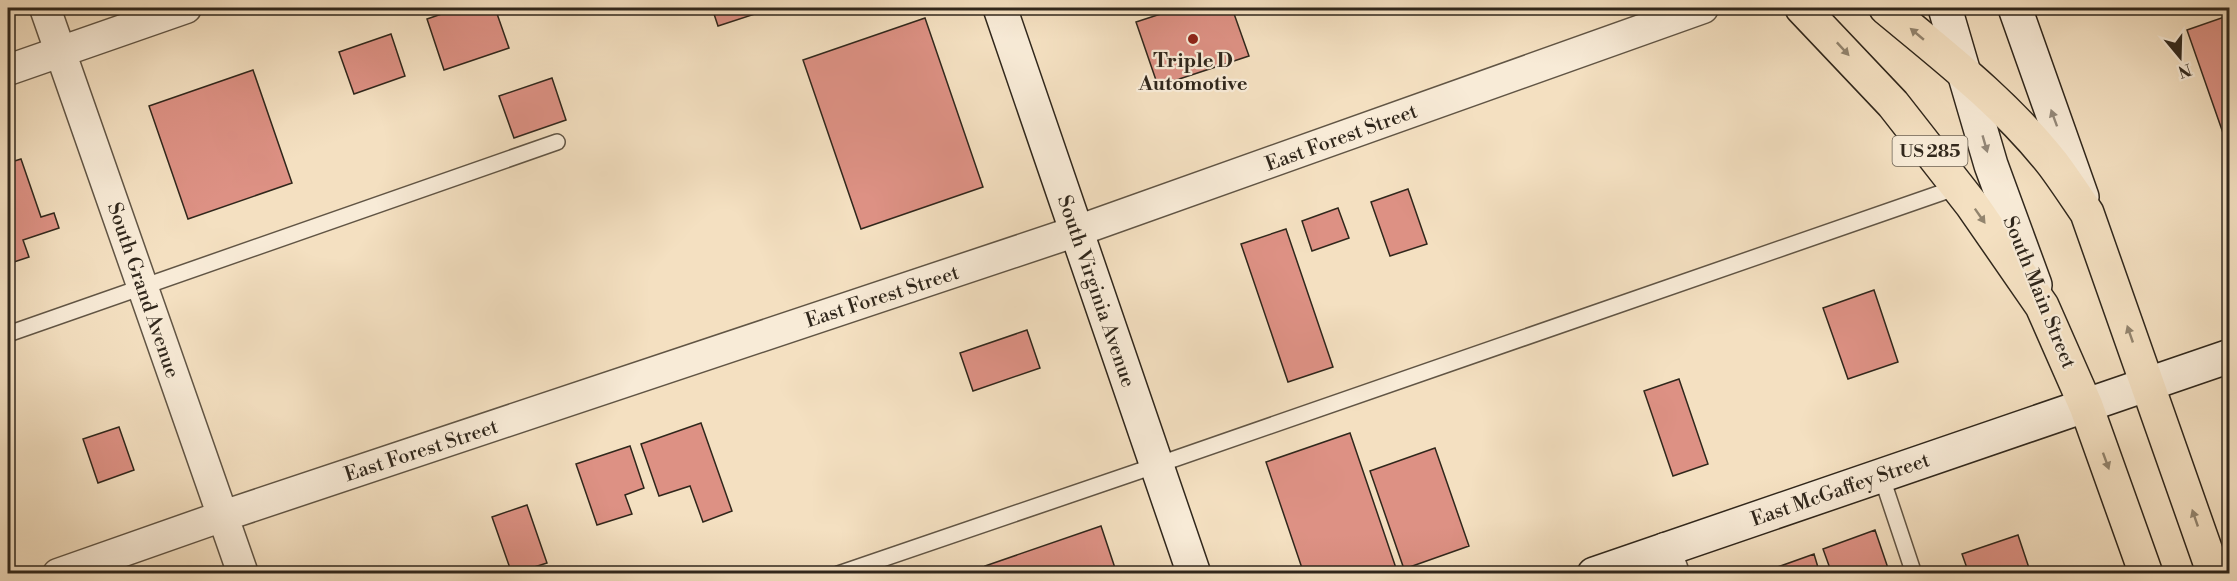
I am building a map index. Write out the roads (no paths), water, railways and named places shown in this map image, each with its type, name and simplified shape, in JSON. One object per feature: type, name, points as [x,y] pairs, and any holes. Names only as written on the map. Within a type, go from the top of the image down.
[{"type":"main road","name":"South Virginia Avenue","points":[[1000,8],[1194,573]]},
{"type":"main road","name":"US 285","points":[[1802,8],[1893,104],[1958,187],[2043,306]]},
{"type":"main road","points":[[1886,8],[1965,74],[2019,126],[2053,164],[2087,213]]},
{"type":"main road","name":"South Main Street","points":[[1945,8],[1991,165],[2043,306],[2086,406],[2146,573]]},
{"type":"main road","points":[[2015,8],[2214,573]]},
{"type":"main road","name":"East McGaffey Street","points":[[1594,573],[1669,561],[1881,475],[2229,356]]},
{"type":"street","name":"South Grand Avenue","points":[[45,8],[243,573]]},
{"type":"street","points":[[8,70],[186,8]]},
{"type":"street","name":"East Forest Street","points":[[58,573],[1077,231],[1703,8]]},
{"type":"lane","points":[[8,334],[557,142]]},
{"type":"lane","points":[[838,573],[1157,465],[1958,187]]},
{"type":"lane","points":[[1881,475],[1914,573]]},
{"type":"place","name":"Triple D Automotive","points":[[1193,39]]}]
